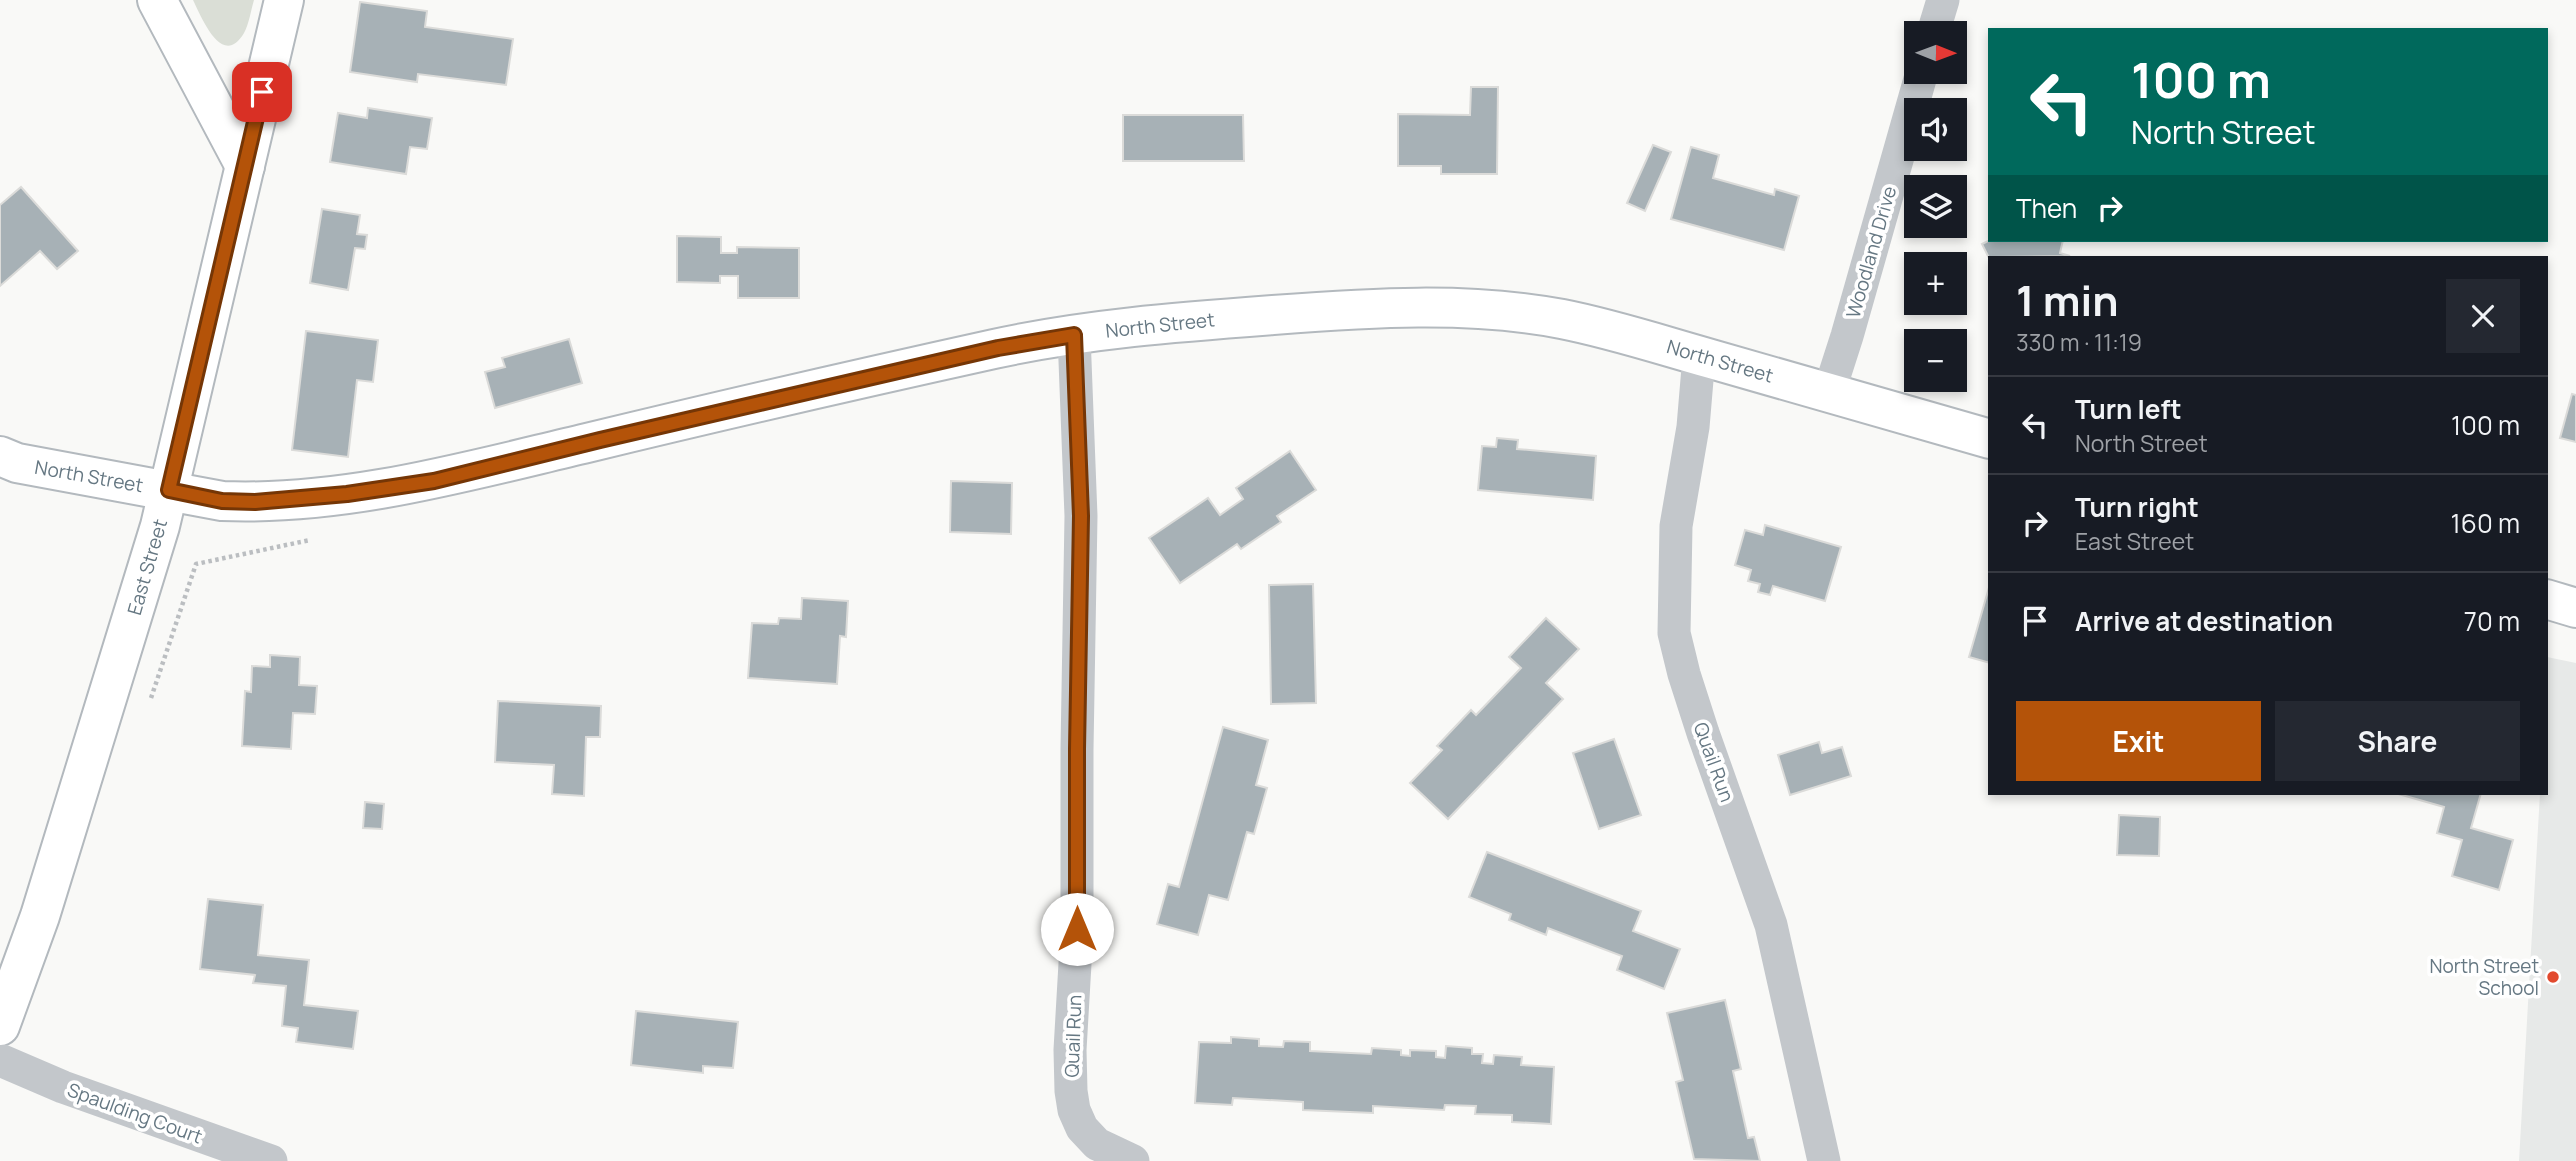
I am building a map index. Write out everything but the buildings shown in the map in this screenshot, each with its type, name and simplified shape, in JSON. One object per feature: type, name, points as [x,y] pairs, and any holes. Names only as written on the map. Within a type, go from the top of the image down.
[{"type":"main road","points":[[157,0],[245,166]]},
{"type":"main road","name":"East Street","points":[[0,1026],[40,916],[133,617],[169,490],[282,9]]},
{"type":"main road","name":"North Street","points":[[0,456],[18,463],[222,501],[255,502],[347,494],[434,481],[998,348],[1074,335],[1180,322],[1354,309],[1506,312],[1559,319],[1626,334],[1988,438]]},
{"type":"main road","points":[[2548,601],[2576,608]]},
{"type":"street","points":[[1937,21],[1944,0]]},
{"type":"street","name":"Woodland Drive","points":[[1829,392],[1919,84]]},
{"type":"street","name":"Quail Run","points":[[1074,335],[1081,516],[1077,929],[1070,1050],[1071,1091],[1073,1110],[1082,1128],[1097,1144],[1133,1161]]},
{"type":"street","name":"Quail Run","points":[[1699,356],[1693,427],[1676,526],[1674,633],[1703,733],[1771,925],[1824,1161]]},
{"type":"street","name":"Spaulding Court","points":[[0,1060],[63,1087],[271,1161]]},
{"type":"path","points":[[149,706],[196,564],[319,538]]},
{"type":"shaded area","points":[[193,0],[254,0],[244,33],[236,43],[228,46],[213,36]]},
{"type":"shaded area","name":"North Street School","points":[[2548,657],[2576,663],[2576,1161],[2519,1161],[2540,795],[2548,795]]},
{"type":"place","name":"North Street School","points":[[2553,977]]},
{"type":"route","points":[[262,92],[169,490],[222,501],[255,502],[347,494],[434,481],[998,348],[1074,335],[1081,516],[1077,929]]}]
